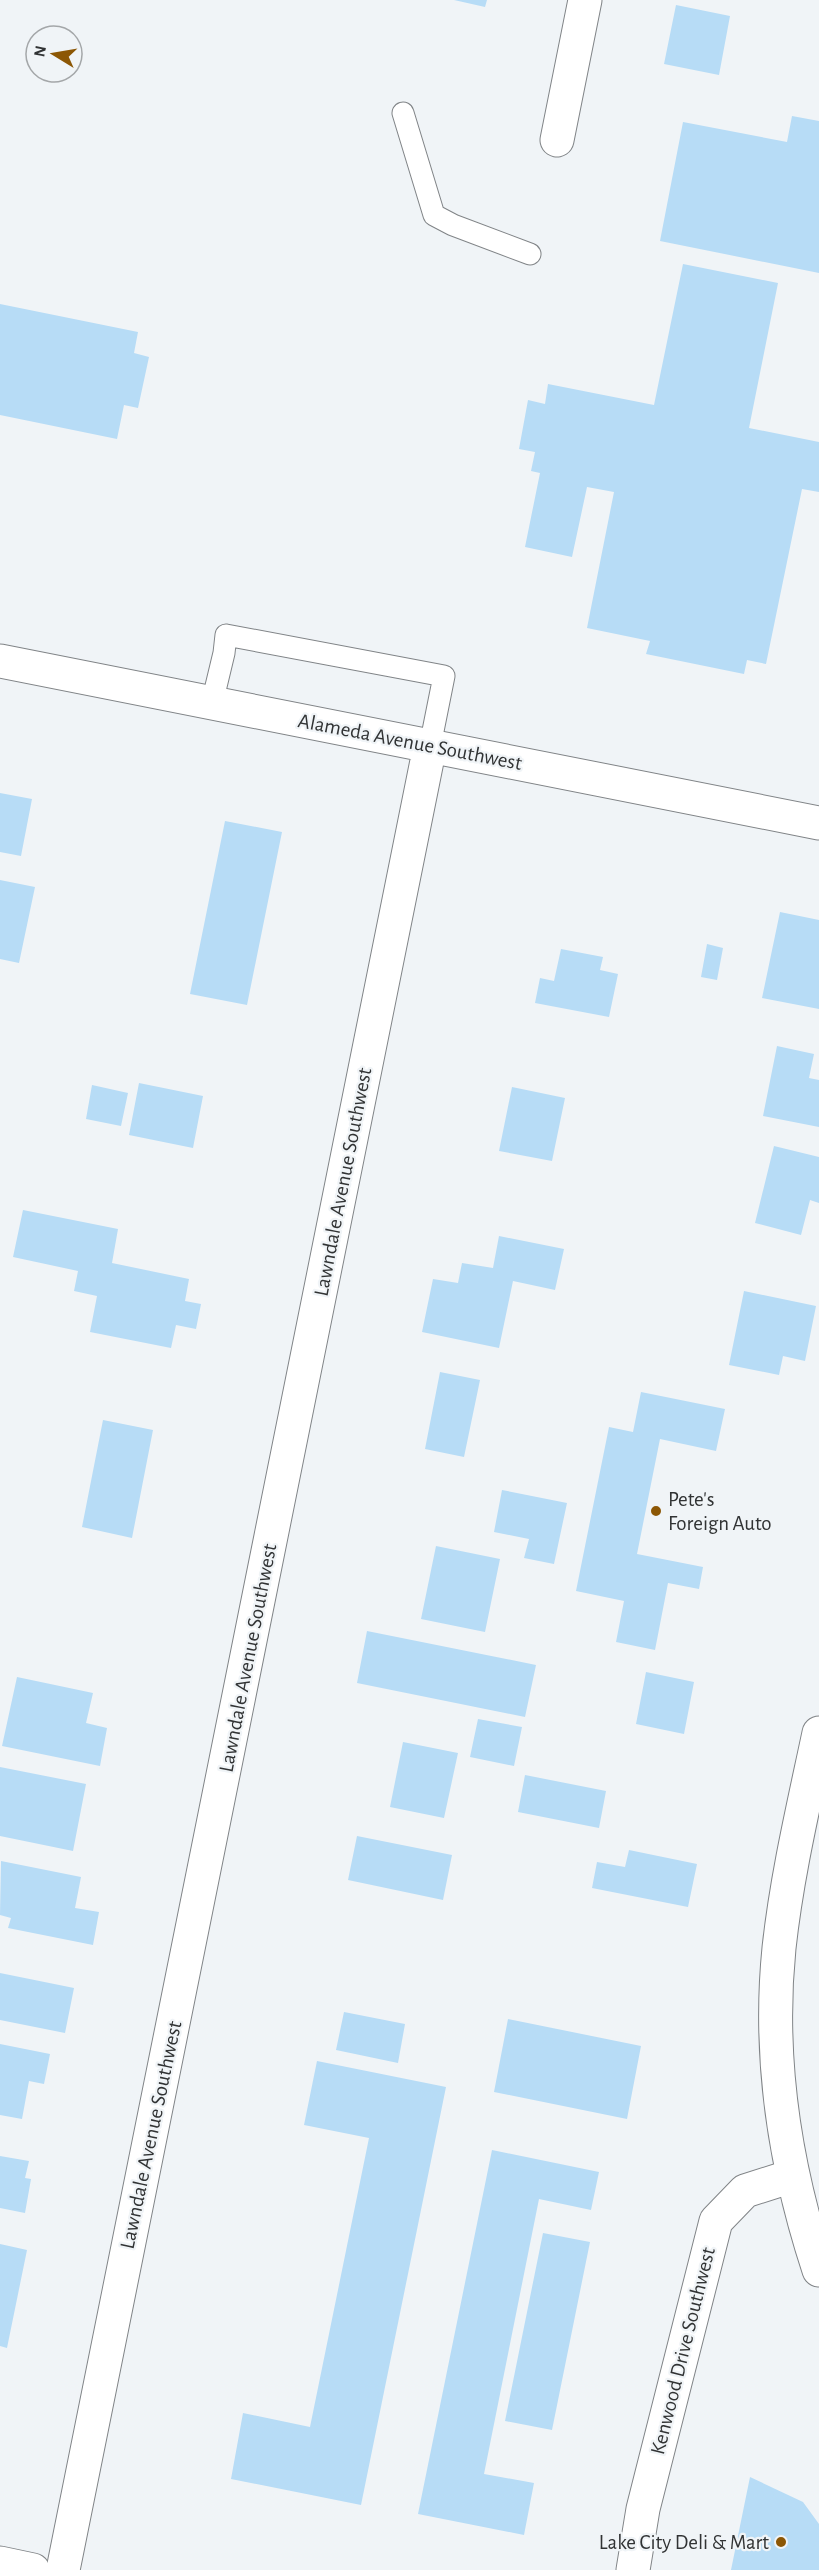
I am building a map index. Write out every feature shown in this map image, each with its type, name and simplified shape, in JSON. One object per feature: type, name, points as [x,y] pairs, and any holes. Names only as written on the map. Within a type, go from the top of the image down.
[{"type":"street","points":[[556,140],[585,0]]},
{"type":"street","name":"Alameda Avenue Southwest","points":[[0,661],[819,823]]},
{"type":"street","name":"Lawndale Avenue Southwest","points":[[63,2570],[430,746]]},
{"type":"street","points":[[819,1733],[786,1892],[779,1950],[777,2016],[780,2093],[792,2176],[819,2270]]},
{"type":"street","name":"Kenwood Drive Southwest","points":[[633,2570],[643,2509],[716,2221],[745,2191],[792,2176]]},
{"type":"street","points":[[0,2564],[33,2570]]},
{"type":"lane","points":[[403,113],[434,214],[453,225],[530,254]]},
{"type":"lane","points":[[212,703],[226,636],[444,676],[430,746]]},
{"type":"building","points":[[454,0],[487,0],[485,7]]},
{"type":"building","points":[[676,5],[730,16],[719,75],[664,64]]},
{"type":"building","points":[[792,116],[819,121],[819,273],[660,241],[683,122],[787,142]]},
{"type":"building","points":[[683,264],[778,283],[749,428],[819,442],[819,492],[802,489],[766,664],[747,660],[744,674],[646,654],[650,641],[587,628],[614,492],[587,487],[572,557],[525,547],[540,473],[531,471],[535,452],[519,449],[528,400],[545,404],[548,384],[654,405]]},
{"type":"building","points":[[0,304],[138,332],[134,353],[149,357],[138,408],[124,405],[117,439],[0,415]]},
{"type":"building","points":[[0,793],[32,799],[21,856],[0,852]]},
{"type":"building","points":[[225,821],[282,832],[247,1005],[190,994]]},
{"type":"building","points":[[0,880],[35,887],[19,963],[0,959]]},
{"type":"building","points":[[780,912],[819,920],[819,1009],[762,998]]},
{"type":"building","points":[[707,944],[723,948],[717,980],[701,977]]},
{"type":"building","points":[[561,949],[603,957],[600,970],[618,974],[609,1017],[535,1003],[540,978],[554,981]]},
{"type":"building","points":[[777,1046],[814,1054],[809,1078],[819,1080],[819,1127],[763,1116]]},
{"type":"building","points":[[139,1083],[203,1096],[193,1148],[129,1135]]},
{"type":"building","points":[[92,1085],[128,1093],[121,1126],[86,1119]]},
{"type":"building","points":[[512,1087],[565,1098],[552,1161],[499,1151]]},
{"type":"building","points":[[774,1146],[819,1157],[819,1203],[810,1200],[801,1235],[755,1223]]},
{"type":"building","points":[[23,1210],[118,1229],[112,1263],[189,1279],[185,1301],[201,1304],[196,1329],[176,1325],[171,1348],[90,1332],[97,1296],[74,1291],[78,1271],[13,1257]]},
{"type":"building","points":[[499,1236],[564,1249],[555,1290],[513,1281],[499,1348],[422,1332],[433,1279],[458,1283],[462,1263],[493,1268]]},
{"type":"building","points":[[744,1291],[816,1306],[805,1361],[783,1356],[779,1375],[729,1365]]},
{"type":"building","points":[[440,1372],[480,1380],[464,1457],[425,1449]]},
{"type":"building","points":[[641,1392],[725,1409],[716,1451],[660,1439],[637,1554],[703,1567],[699,1589],[668,1583],[655,1650],[616,1642],[624,1601],[576,1591],[609,1427],[633,1432]]},
{"type":"building","points":[[103,1420],[153,1430],[132,1538],[82,1527]]},
{"type":"building","points":[[502,1490],[567,1503],[554,1564],[524,1558],[529,1539],[494,1532]]},
{"type":"building","points":[[436,1546],[500,1559],[485,1632],[421,1619]]},
{"type":"building","points":[[367,1631],[536,1665],[525,1717],[357,1683]]},
{"type":"building","points":[[646,1672],[694,1682],[684,1734],[636,1724]]},
{"type":"building","points":[[17,1677],[93,1693],[86,1723],[107,1728],[100,1766],[2,1746]]},
{"type":"building","points":[[478,1719],[522,1727],[514,1766],[470,1757]]},
{"type":"building","points":[[403,1742],[458,1753],[444,1818],[390,1807]]},
{"type":"building","points":[[0,1767],[86,1784],[73,1851],[0,1836]]},
{"type":"building","points":[[525,1775],[606,1791],[599,1828],[518,1812]]},
{"type":"building","points":[[357,1836],[452,1855],[443,1900],[348,1880]]},
{"type":"building","points":[[629,1850],[697,1864],[688,1907],[592,1888],[597,1862],[625,1867]]},
{"type":"building","points":[[1,1861],[81,1877],[75,1908],[99,1912],[93,1945],[8,1928],[11,1918],[0,1915]]},
{"type":"building","points":[[0,1973],[74,1988],[65,2033],[0,2020]]},
{"type":"building","points":[[344,2012],[405,2024],[398,2063],[336,2050]]},
{"type":"building","points":[[508,2019],[641,2046],[627,2119],[494,2092]]},
{"type":"building","points":[[0,2044],[50,2054],[44,2084],[29,2081],[22,2119],[0,2115]]},
{"type":"building","points":[[317,2061],[446,2087],[361,2505],[231,2479],[243,2413],[310,2427],[369,2138],[304,2125]]},
{"type":"building","points":[[492,2150],[599,2172],[591,2210],[539,2199],[484,2474],[534,2483],[524,2535],[418,2514]]},
{"type":"building","points":[[0,2156],[29,2161],[25,2178],[31,2179],[25,2213],[0,2208]]},
{"type":"building","points":[[543,2233],[590,2242],[552,2430],[505,2421]]},
{"type":"building","points":[[0,2244],[27,2250],[7,2348],[0,2346]]},
{"type":"building","points":[[750,2477],[803,2502],[819,2524],[819,2570],[731,2570]]},
{"type":"place","name":"Pete's Foreign Auto","points":[[656,1511]]},
{"type":"place","name":"Lake City Deli & Mart","points":[[781,2542]]}]
